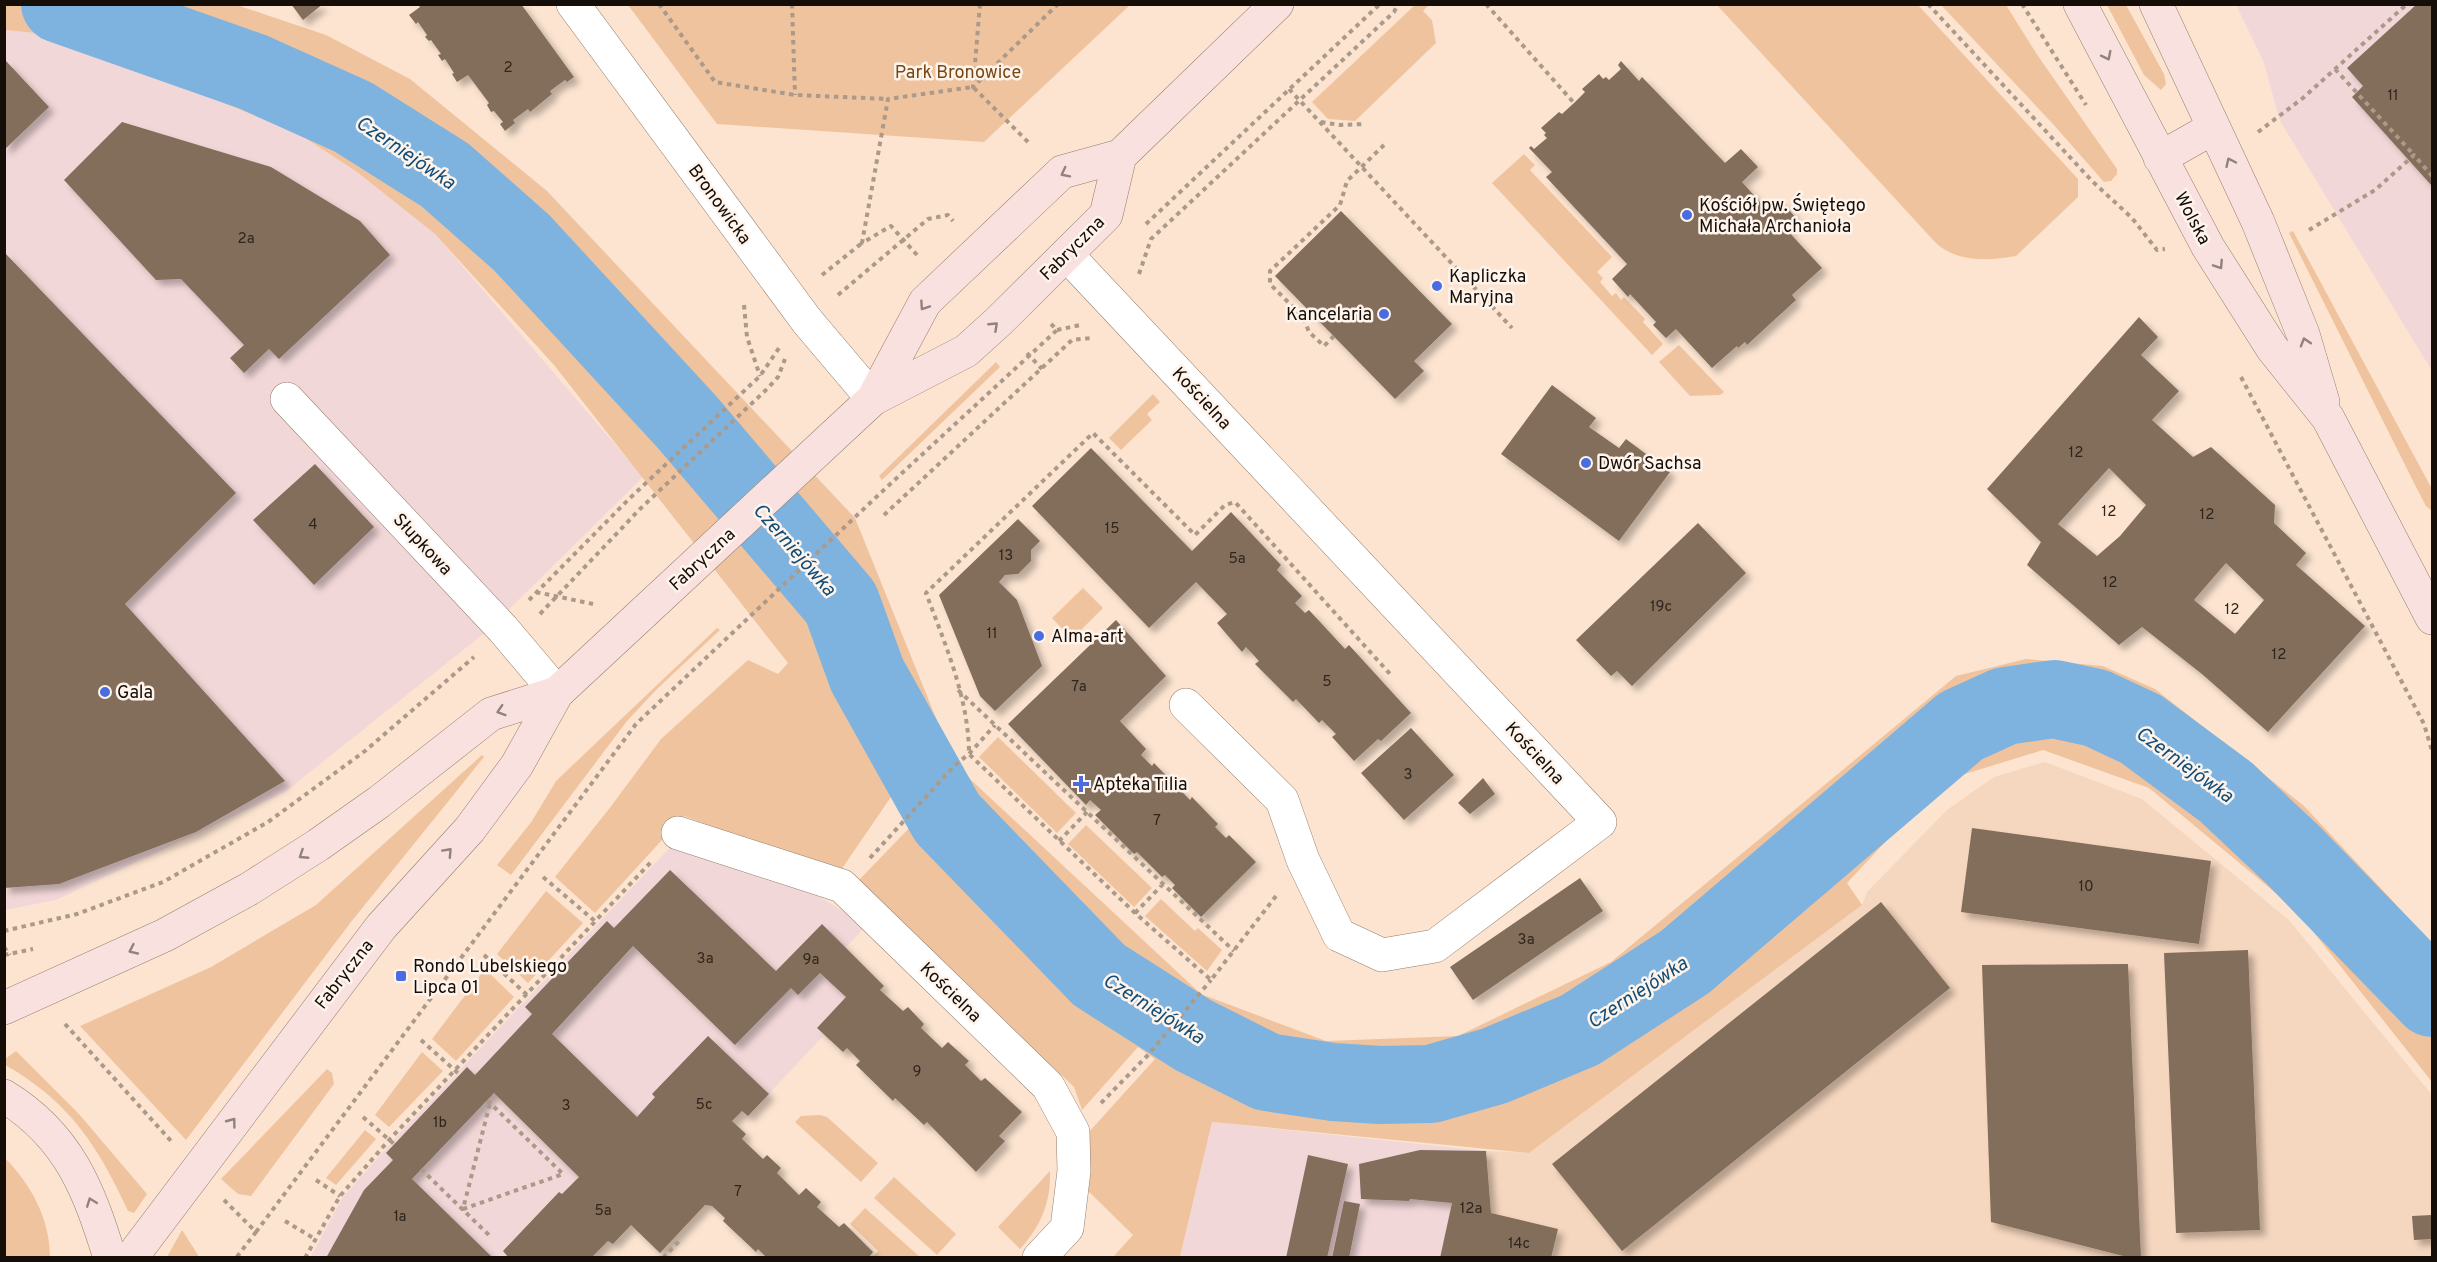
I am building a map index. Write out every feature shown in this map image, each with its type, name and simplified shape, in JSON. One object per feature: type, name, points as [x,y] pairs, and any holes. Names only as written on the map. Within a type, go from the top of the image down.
[{"type":"street","name":"Bronowicka","points":[[573,4],[807,321],[873,399]]},
{"type":"street","name":"Fabryczna","points":[[131,1257],[381,927],[470,829],[517,765],[557,693],[822,449],[873,399],[925,303],[1062,172],[1120,156],[1277,4]]},
{"type":"street","name":"Wolska","points":[[2080,4],[2203,238],[2272,348],[2328,418],[2433,618]]},
{"type":"street","name":"Wolska","points":[[2156,4],[2258,222],[2303,334],[2328,418]]},
{"type":"street","points":[[2160,158],[2213,128]]},
{"type":"street","name":"Fabryczna","points":[[873,399],[966,351],[1067,255],[1106,215],[1120,156]]},
{"type":"street","name":"Kościelna","points":[[1067,255],[1600,822],[1435,946],[1382,955],[1339,934],[1303,860],[1282,800],[1186,705]]},
{"type":"street","name":"Słupkowa","points":[[287,399],[508,635],[557,693]]},
{"type":"street","name":"Fabryczna","points":[[4,1008],[165,935],[249,889],[318,845],[379,802],[491,714],[557,693]]},
{"type":"street","name":"Kościelna","points":[[678,833],[842,886],[1048,1086],[1072,1132],[1074,1171],[1067,1228],[1039,1257]]},
{"type":"street","points":[[4,1096],[42,1127],[64,1151],[85,1184],[110,1257]]},
{"type":"path","points":[[659,4],[715,81],[795,95],[888,99],[973,87],[1058,4]]},
{"type":"path","points":[[792,4],[795,95]]},
{"type":"path","points":[[980,4],[973,87],[1031,145]]},
{"type":"path","points":[[1139,230],[1380,4]]},
{"type":"path","points":[[884,515],[1072,340],[1102,337],[1138,277],[1151,239],[1394,12],[1398,4]]},
{"type":"path","points":[[1486,4],[1574,103]]},
{"type":"path","points":[[1928,4],[2092,181],[2132,218],[2157,249],[2174,249],[2203,238]]},
{"type":"path","points":[[2022,4],[2091,114]]},
{"type":"path","points":[[2258,133],[2303,98],[2406,4]]},
{"type":"path","points":[[2335,69],[2433,176]]},
{"type":"path","points":[[1289,89],[1512,328]]},
{"type":"path","points":[[862,243],[888,99]]},
{"type":"path","points":[[1320,122],[1340,125],[1365,124]]},
{"type":"path","points":[[1334,336],[1324,346],[1310,332],[1302,317],[1270,284],[1270,271],[1340,205],[1347,181],[1384,145]]},
{"type":"path","points":[[2309,230],[2375,190],[2414,155]]},
{"type":"path","points":[[833,300],[928,219],[948,215],[955,223]]},
{"type":"path","points":[[821,275],[862,243],[891,226],[920,258]]},
{"type":"path","points":[[759,377],[747,337],[743,302],[762,260]]},
{"type":"path","points":[[236,1257],[636,724],[1057,330],[1089,322],[1118,309]]},
{"type":"path","points":[[1049,322],[1057,330]]},
{"type":"path","points":[[4,931],[77,914],[163,882],[268,822],[365,751],[490,643],[508,635],[558,596],[640,509],[778,377],[785,361],[782,344],[759,377],[630,498],[536,592],[508,635]]},
{"type":"path","points":[[1022,347],[1042,369]]},
{"type":"path","points":[[2236,367],[2424,724],[2433,751]]},
{"type":"path","points":[[1211,980],[1136,913],[969,754],[969,736],[952,664],[926,593],[1094,433],[1195,535],[1225,505],[1235,502],[1390,674]]},
{"type":"path","points":[[536,592],[640,616]]},
{"type":"path","points":[[958,690],[1233,951]]},
{"type":"path","points":[[879,849],[955,765],[969,754],[995,725]]},
{"type":"path","points":[[1059,841],[1087,812]]},
{"type":"path","points":[[305,1257],[340,1196],[390,1139],[458,1073],[527,995],[678,833]]},
{"type":"path","points":[[1072,1132],[1148,1055],[1201,994],[1303,860]]},
{"type":"path","points":[[543,878],[596,922]]},
{"type":"path","points":[[1136,913],[1163,884]]},
{"type":"path","points":[[4,955],[43,946]]},
{"type":"path","points":[[484,956],[527,995]]},
{"type":"path","points":[[70,1030],[179,1149]]},
{"type":"path","points":[[421,1040],[458,1073]]},
{"type":"path","points":[[488,1102],[563,1174],[463,1209],[488,1102]]},
{"type":"path","points":[[363,1117],[394,1144]]},
{"type":"path","points":[[421,1169],[492,1238]]},
{"type":"path","points":[[316,1180],[340,1196]]},
{"type":"path","points":[[220,1195],[256,1232]]},
{"type":"path","points":[[285,1221],[315,1239]]},
{"type":"path","points":[[663,1257],[681,1239]]},
{"type":"shaded area","points":[[2236,5],[2432,5],[2432,371],[2280,121],[2263,60]]},
{"type":"shaded area","points":[[5,30],[55,35],[296,132],[357,172],[435,234],[643,477],[487,631],[285,792],[56,900],[5,910]]},
{"type":"shaded area","points":[[2045,762],[2142,799],[2289,920],[2432,1095],[2432,1257],[1481,1258],[1491,1213],[1486,1151],[1529,1153],[1862,905],[1867,892],[1947,810],[1994,777]]},
{"type":"shaded area","points":[[678,839],[817,895],[866,926],[821,973],[846,997],[817,1028],[824,1035],[748,1116],[742,1111],[732,1121],[640,1234],[631,1225],[613,1244],[608,1241],[591,1257],[310,1258],[343,1197],[399,1134]]},
{"type":"shaded area","points":[[1212,1122],[1486,1151],[1491,1213],[1481,1257],[1180,1258]]},
{"type":"green space","points":[[4,5],[237,5],[326,35],[410,79],[547,191],[855,518],[955,765],[1201,994],[1326,1041],[1458,1036],[1611,962],[1956,676],[2026,659],[2103,666],[2155,689],[2303,805],[2432,943],[2432,1082],[2296,910],[2149,788],[2043,750],[1942,781],[1847,883],[1862,905],[1529,1153],[1212,1122],[1180,1257],[1113,1257],[1133,1235],[1082,1185],[1088,1133],[1155,1059],[1138,1047],[1082,1110],[1074,1087],[858,881],[917,820],[893,794],[839,873],[684,816],[595,913],[555,877],[661,739],[748,660],[778,674],[788,663],[554,365],[435,234],[357,172],[296,132],[55,35],[5,30]]},
{"type":"green space","name":"Park Bronowice","points":[[628,5],[1130,5],[984,142],[717,124]]},
{"type":"green space","points":[[1415,5],[1429,5],[1423,11],[1432,20],[1436,43],[1355,121],[1328,119],[1312,102]]},
{"type":"green space","points":[[1717,5],[1918,5],[2078,179],[2078,197],[2016,256],[1973,259],[1942,248]]},
{"type":"green space","points":[[1941,5],[2006,5],[2038,56],[2117,169],[2117,174],[2111,181],[2104,182]]},
{"type":"green space","points":[[2107,5],[2126,5],[2164,74],[2166,84],[2161,90],[2144,75]]},
{"type":"green space","points":[[1524,154],[1535,165],[1530,170],[1612,257],[1597,272],[1603,278],[1600,282],[1612,296],[1616,293],[1621,300],[1624,297],[1645,319],[1643,322],[1663,344],[1652,355],[1492,183]]},
{"type":"green space","points":[[2293,231],[2432,489],[2432,511],[2426,506],[2416,487],[2289,233]]},
{"type":"green space","points":[[1679,345],[1724,392],[1720,395],[1690,396],[1659,362]]},
{"type":"green space","points":[[996,362],[1000,367],[882,480],[879,476]]},
{"type":"green space","points":[[1153,394],[1160,402],[1147,414],[1152,420],[1121,450],[1109,438]]},
{"type":"green space","points":[[1083,588],[1103,608],[1072,639],[1052,618]]},
{"type":"green space","points":[[717,628],[720,630],[657,689],[627,721],[511,875],[497,865],[532,821],[556,781]]},
{"type":"green space","points":[[998,737],[1076,813],[1057,833],[979,757]]},
{"type":"green space","points":[[482,755],[484,757],[351,922],[186,1140],[80,1026],[211,967],[316,905]]},
{"type":"green space","points":[[1086,825],[1152,888],[1134,907],[1068,844]]},
{"type":"green space","points":[[546,891],[583,923],[528,983],[497,954]]},
{"type":"green space","points":[[1161,899],[1195,931],[1198,928],[1222,950],[1207,971],[1145,916]]},
{"type":"green space","points":[[485,969],[514,997],[456,1061],[432,1039]]},
{"type":"green space","points":[[16,1051],[79,1114],[147,1194],[134,1213],[128,1211],[105,1166],[79,1127],[47,1094],[5,1065],[5,1059]]},
{"type":"green space","points":[[422,1052],[443,1071],[389,1127],[375,1115]]},
{"type":"green space","points":[[327,1069],[332,1073],[334,1084],[251,1196],[238,1194],[221,1179]]},
{"type":"green space","points":[[801,1116],[827,1117],[878,1163],[861,1182],[795,1122]]},
{"type":"green space","points":[[365,1130],[376,1139],[336,1185],[326,1178]]},
{"type":"green space","points":[[4,1157],[23,1179],[43,1216],[50,1257],[5,1257]]},
{"type":"green space","points":[[1050,1171],[1049,1193],[1043,1213],[1034,1231],[1020,1249],[998,1227]]},
{"type":"green space","points":[[894,1177],[956,1234],[937,1255],[874,1198]]},
{"type":"green space","points":[[865,1208],[920,1257],[873,1257],[878,1251],[850,1224]]},
{"type":"green space","points":[[182,1230],[198,1255],[197,1257],[167,1257]]},
{"type":"building","points":[[291,4],[323,4],[303,20]]},
{"type":"building","points":[[418,4],[521,4],[574,77],[567,82],[565,80],[550,91],[552,94],[530,112],[528,109],[513,120],[515,123],[505,131],[500,124],[503,122],[494,111],[491,112],[487,105],[489,103],[468,75],[457,82],[445,59],[442,61],[438,55],[441,54],[431,40],[425,37],[427,35],[418,22],[416,24],[409,15],[420,7]]},
{"type":"building","points":[[2417,4],[2432,4],[2432,186],[2352,97],[2363,86],[2347,68]]},
{"type":"building","points":[[6,61],[49,107],[4,150],[4,62]]},
{"type":"building","name":"Kościół pw. Świętego Michała Archanioła","points":[[1621,61],[1639,81],[1642,77],[1725,163],[1741,149],[1758,167],[1742,182],[1768,211],[1780,200],[1797,219],[1786,229],[1822,268],[1792,295],[1796,300],[1747,345],[1745,342],[1738,348],[1737,346],[1712,368],[1676,329],[1666,338],[1653,325],[1656,322],[1630,294],[1628,297],[1612,279],[1627,264],[1546,177],[1552,172],[1529,148],[1531,146],[1534,149],[1547,138],[1541,128],[1559,112],[1562,114],[1574,103],[1585,92],[1582,89],[1599,74],[1603,79],[1606,77],[1609,80],[1621,69],[1618,65]]},
{"type":"building","points":[[122,122],[271,167],[360,221],[390,255],[279,359],[269,349],[244,373],[230,358],[244,345],[181,279],[156,280],[64,180]]},
{"type":"building","points":[[1341,211],[1452,324],[1414,361],[1424,371],[1395,399],[1275,276]]},
{"type":"building","name":"Gala","points":[[4,252],[236,493],[125,604],[285,781],[196,832],[59,884],[4,888]]},
{"type":"building","points":[[2139,317],[2158,337],[2141,355],[2179,391],[2152,420],[2193,457],[2211,447],[2275,505],[2274,523],[2306,553],[2296,565],[2365,626],[2268,732],[2202,674],[2142,627],[2119,645],[2027,565],[2041,542],[1987,489]],"holes":[[[2109,468],[2146,505],[2120,536],[2097,556],[2058,524]],[[2226,563],[2264,600],[2235,634],[2194,600]]]},
{"type":"building","name":"Dwór Sachsa","points":[[1552,385],[1596,418],[1589,427],[1619,448],[1626,439],[1670,472],[1619,541],[1501,454]]},
{"type":"building","points":[[1091,448],[1192,551],[1231,512],[1281,565],[1277,570],[1302,596],[1295,603],[1305,613],[1309,610],[1345,649],[1349,645],[1411,713],[1381,741],[1378,739],[1354,761],[1332,737],[1336,734],[1322,720],[1319,723],[1296,699],[1293,702],[1255,664],[1259,661],[1246,647],[1242,652],[1217,623],[1227,614],[1196,582],[1149,628],[1032,506]]},
{"type":"building","points":[[315,464],[374,527],[314,585],[253,520]]},
{"type":"building","points":[[1018,519],[1040,541],[1031,550],[1031,561],[1018,574],[1005,575],[999,582],[1017,600],[1042,666],[995,711],[980,696],[939,595]]},
{"type":"building","points":[[1698,523],[1746,573],[1632,686],[1617,671],[1611,676],[1576,640]]},
{"type":"building","points":[[1116,620],[1166,676],[1120,721],[1146,749],[1141,755],[1152,766],[1154,763],[1190,800],[1192,797],[1218,824],[1215,827],[1226,838],[1229,835],[1256,862],[1201,917],[1172,888],[1175,885],[1165,875],[1162,877],[1137,852],[1134,854],[1095,815],[1101,810],[1090,800],[1086,805],[1008,724]]},
{"type":"building","points":[[1411,728],[1454,775],[1404,820],[1361,773]]},
{"type":"building","points":[[1483,778],[1495,794],[1470,814],[1458,803]]},
{"type":"building","points":[[1972,828],[2211,861],[2199,944],[1961,912]]},
{"type":"building","points":[[670,870],[776,971],[822,924],[884,986],[880,990],[903,1011],[908,1007],[924,1024],[921,1028],[942,1048],[948,1042],[969,1061],[965,1065],[981,1081],[985,1078],[1022,1112],[999,1136],[1005,1141],[976,1172],[927,1122],[924,1125],[895,1098],[893,1101],[856,1065],[860,1061],[847,1048],[843,1052],[817,1028],[846,997],[820,973],[798,995],[791,988],[735,1045],[633,946],[552,1034],[637,1117],[655,1097],[652,1094],[708,1036],[769,1094],[748,1116],[742,1111],[732,1121],[746,1134],[742,1139],[763,1159],[767,1155],[781,1168],[777,1173],[799,1195],[806,1188],[821,1202],[817,1207],[839,1227],[844,1223],[873,1252],[868,1258],[767,1258],[758,1249],[756,1252],[723,1221],[725,1218],[712,1206],[705,1205],[660,1253],[631,1225],[613,1244],[608,1241],[591,1258],[509,1258],[503,1251],[559,1192],[562,1194],[579,1177],[494,1093],[412,1179],[493,1258],[326,1258],[364,1190],[393,1160],[386,1153],[467,1067],[475,1075],[532,1014],[525,1007],[607,921],[614,928]]},
{"type":"building","points":[[1580,878],[1603,911],[1473,1000],[1450,967]]},
{"type":"building","points":[[1881,902],[1950,988],[1622,1251],[1552,1164]]},
{"type":"building","points":[[2248,950],[2260,1230],[2176,1233],[2164,953]]},
{"type":"building","points":[[2128,964],[2141,1258],[2131,1258],[1991,1222],[1982,965]]},
{"type":"building","points":[[1420,1150],[1486,1151],[1491,1213],[1558,1229],[1551,1258],[1440,1258],[1452,1203],[1410,1199],[1409,1201],[1361,1199],[1359,1164]]},
{"type":"building","points":[[1308,1155],[1348,1164],[1327,1258],[1286,1258]]},
{"type":"building","points":[[1344,1201],[1360,1204],[1349,1258],[1332,1258]]},
{"type":"building","points":[[2432,1215],[2432,1239],[2414,1240],[2412,1216]]},
{"type":"waterway","name":"Czerniejówka","points":[[60,4],[253,72],[353,117],[445,175],[522,243],[687,422],[841,603],[867,675],[947,818],[1099,975],[1193,1035],[1267,1072],[1333,1082],[1380,1085],[1431,1084],[1494,1066],[1580,1030],[1685,962],[1961,726],[2005,706],[2054,699],[2096,708],[2141,729],[2226,792],[2293,855],[2432,998]]},
{"type":"place","name":"Kościół pw. Świętego Michała Archanioła","points":[[1687,215]]},
{"type":"place","name":"Kapliczka Maryjna","points":[[1437,286]]},
{"type":"place","name":"Kancelaria","points":[[1384,314]]},
{"type":"place","name":"Dwór Sachsa","points":[[1586,463]]},
{"type":"place","name":"Alma-art","points":[[1039,636]]},
{"type":"place","name":"Gala","points":[[105,692]]},
{"type":"place","name":"Apteka Tilia","points":[[1081,784]]},
{"type":"place","name":"Rondo Lubelskiego Lipca 01","points":[[401,976]]}]
